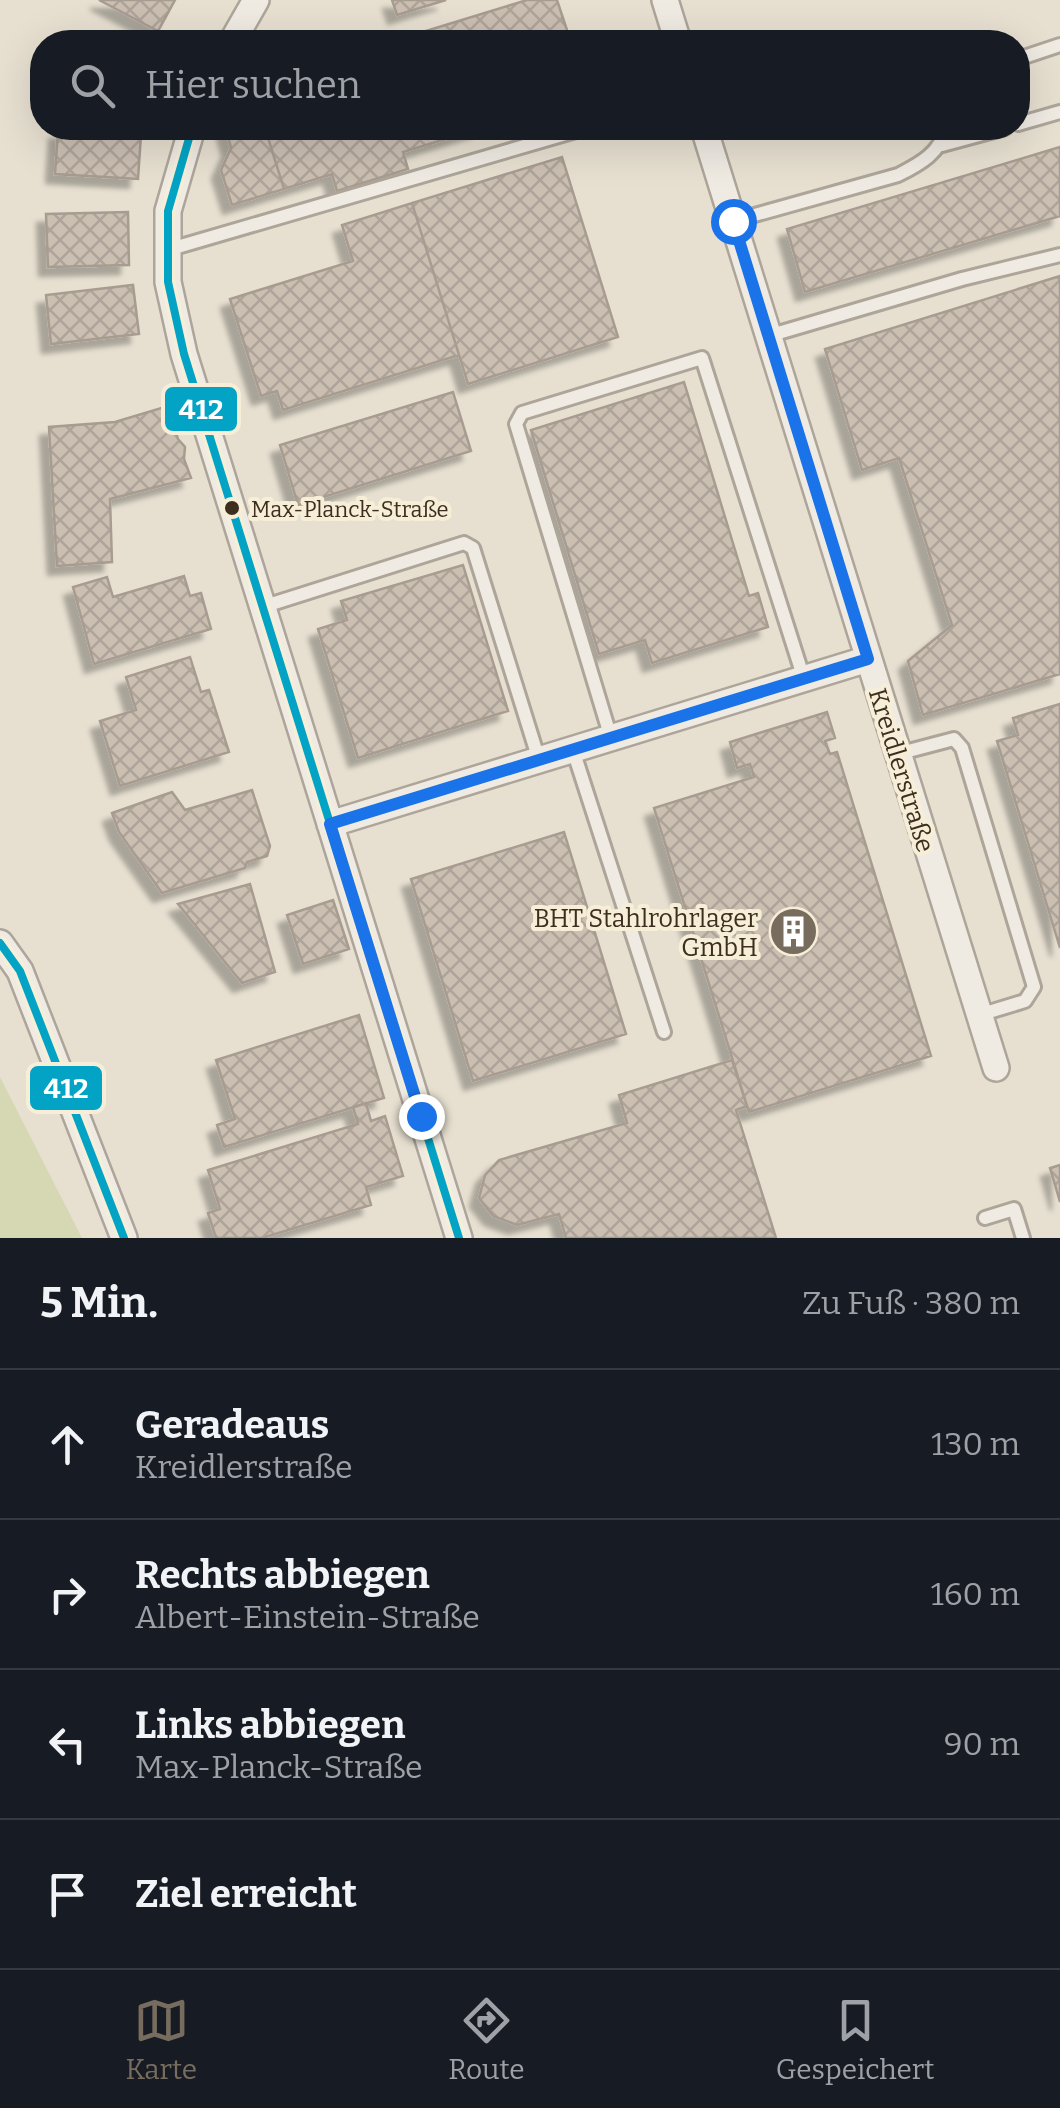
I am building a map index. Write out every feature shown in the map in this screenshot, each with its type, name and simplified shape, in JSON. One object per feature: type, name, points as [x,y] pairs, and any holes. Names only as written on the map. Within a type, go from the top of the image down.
[{"type":"street","points":[[239,30],[256,0]]},
{"type":"street","points":[[665,0],[674,30]]},
{"type":"street","points":[[189,140],[168,211],[168,282],[184,354],[459,1238]]},
{"type":"street","name":"Kreidlerstraße","points":[[708,140],[996,1068]]},
{"type":"street","points":[[330,824],[868,659]]},
{"type":"street","points":[[0,942],[20,971],[124,1238]]},
{"type":"lane","points":[[1030,55],[1060,45]]},
{"type":"lane","points":[[1030,121],[1060,112]]},
{"type":"lane","points":[[168,250],[545,140]]},
{"type":"lane","points":[[942,145],[943,140]]},
{"type":"lane","points":[[733,221],[898,176],[921,164],[942,145],[961,140]]},
{"type":"lane","points":[[768,336],[962,278],[1060,255]]},
{"type":"lane","points":[[610,738],[516,424],[522,413],[702,358],[804,678]]},
{"type":"lane","points":[[262,606],[464,543],[472,548],[539,760]]},
{"type":"lane","points":[[898,754],[943,739],[954,739],[962,748],[1034,987],[1025,1001],[979,1015]]},
{"type":"lane","points":[[573,750],[664,1032]]},
{"type":"lane","points":[[986,1218],[1014,1210],[1022,1238]]},
{"type":"green space","points":[[0,1077],[82,1238],[0,1238]]},
{"type":"building","points":[[99,0],[175,0],[156,30]]},
{"type":"building","points":[[392,0],[446,0],[397,15]]},
{"type":"building","points":[[527,0],[557,0],[567,30],[429,30]]},
{"type":"building","points":[[57,140],[141,140],[138,179],[55,174]]},
{"type":"building","points":[[229,140],[269,140],[284,189],[232,205],[221,170],[231,148]]},
{"type":"building","points":[[269,140],[442,140],[403,152],[408,169],[337,191],[332,174],[284,189]]},
{"type":"building","points":[[1060,147],[1060,216],[805,292],[787,229]]},
{"type":"building","points":[[562,157],[618,337],[468,384],[412,203]]},
{"type":"building","points":[[412,203],[459,355],[283,410],[277,391],[261,396],[230,299],[353,261],[342,225]]},
{"type":"building","points":[[128,212],[129,265],[48,267],[46,214]]},
{"type":"building","points":[[1060,276],[1060,674],[923,715],[908,661],[952,625],[899,458],[862,470],[825,349]]},
{"type":"building","points":[[133,285],[139,334],[51,344],[46,295]]},
{"type":"building","points":[[684,382],[749,596],[758,593],[768,627],[652,663],[645,640],[599,654],[531,430]]},
{"type":"building","points":[[453,392],[471,451],[298,505],[280,445]]},
{"type":"building","points":[[168,406],[178,439],[185,447],[184,459],[191,478],[110,499],[112,562],[57,566],[49,427],[115,422]]},
{"type":"building","points":[[463,565],[508,711],[358,758],[318,629],[347,620],[341,601]]},
{"type":"building","points":[[184,576],[190,596],[201,593],[211,629],[94,664],[73,587],[107,577],[113,597]]},
{"type":"building","points":[[190,657],[201,692],[209,690],[229,752],[120,786],[100,721],[136,710],[126,677]]},
{"type":"building","points":[[1060,704],[1060,948],[997,741],[1018,735],[1013,718]]},
{"type":"building","name":"BHT Stahlrohrlager GmbH","points":[[827,712],[835,738],[825,741],[830,754],[837,752],[931,1056],[749,1112],[654,808],[754,777],[750,764],[737,768],[730,742]]},
{"type":"building","points":[[252,790],[270,846],[267,856],[247,862],[245,868],[162,893],[119,832],[112,813],[172,792],[185,810]]},
{"type":"building","points":[[564,832],[626,1034],[473,1081],[411,879]]},
{"type":"building","points":[[250,884],[275,972],[242,983],[178,904]]},
{"type":"building","points":[[333,900],[349,949],[303,964],[287,915]]},
{"type":"building","points":[[359,1015],[384,1098],[224,1147],[217,1125],[235,1119],[216,1060]]},
{"type":"building","points":[[732,1060],[747,1106],[736,1110],[776,1238],[566,1238],[559,1214],[517,1225],[493,1216],[479,1198],[485,1175],[499,1160],[627,1123],[619,1095]]},
{"type":"building","points":[[366,1103],[371,1121],[385,1116],[403,1176],[366,1187],[371,1205],[262,1238],[216,1238],[208,1213],[220,1209],[208,1170],[358,1124],[353,1107]]},
{"type":"building","points":[[1060,1165],[1060,1202],[1050,1168]]},
{"type":"transit line","name":"412","points":[[189,140],[168,211],[168,282],[184,354],[459,1238]]},
{"type":"transit line","name":"412","points":[[0,943],[20,971],[124,1238]]},
{"type":"place","name":"Max-Planck-Straße","points":[[232,508]]},
{"type":"place","name":"BHT Stahlrohrlager GmbH","points":[[793,932]]},
{"type":"route","points":[[421,1116],[330,824],[868,659],[733,221]]}]
